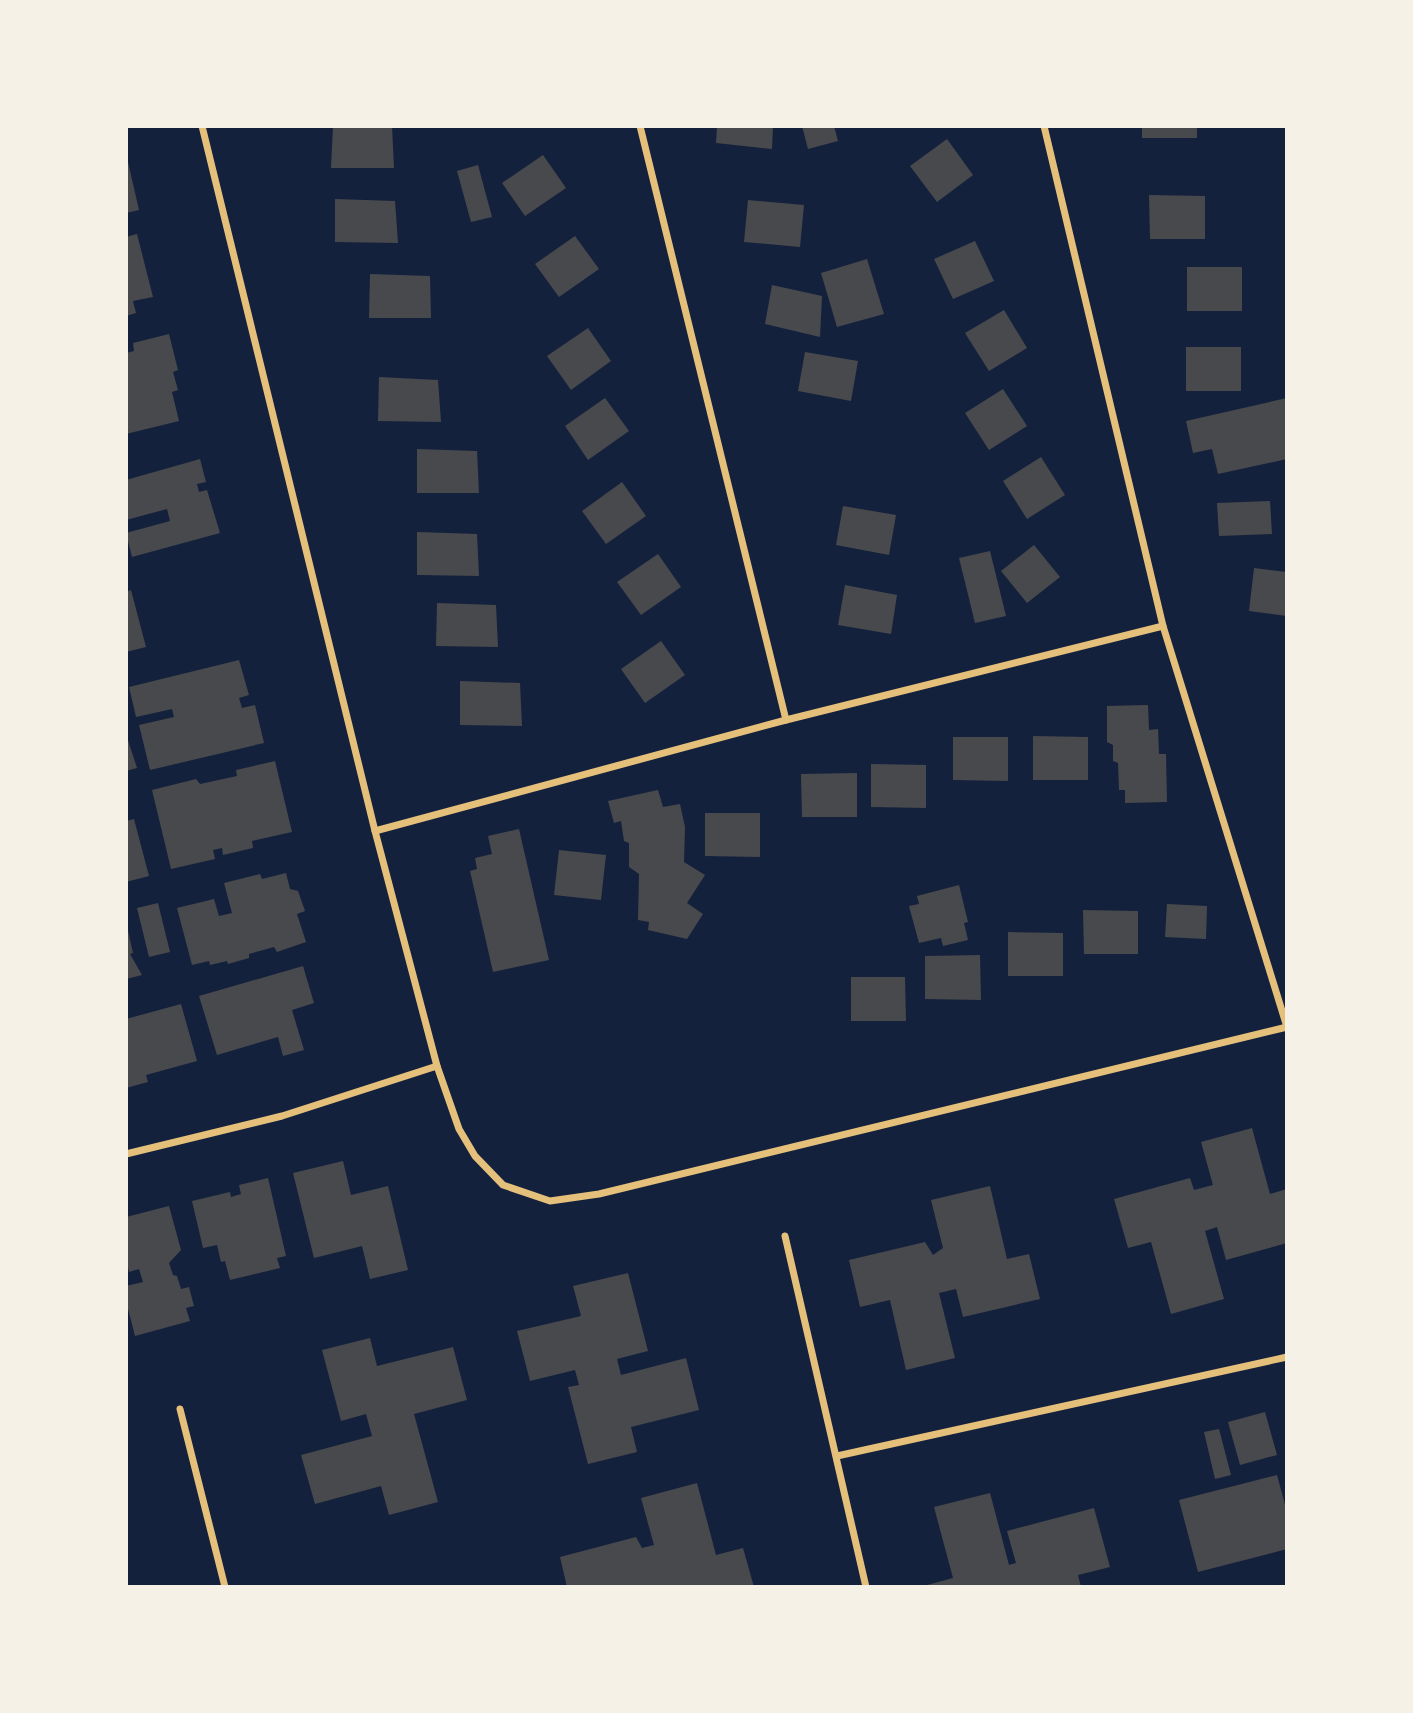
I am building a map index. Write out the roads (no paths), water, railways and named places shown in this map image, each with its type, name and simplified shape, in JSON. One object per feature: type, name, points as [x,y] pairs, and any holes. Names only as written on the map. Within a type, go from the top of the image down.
[{"type":"street","points":[[202,126],[374,831],[437,1066],[458,1129],[475,1156],[503,1185],[551,1201],[599,1194],[1287,1027],[1163,626],[1044,126]]},
{"type":"street","points":[[640,126],[786,720]]},
{"type":"street","points":[[374,831],[786,720],[1163,626]]},
{"type":"street","points":[[126,1154],[282,1116],[437,1066]]},
{"type":"street","points":[[785,1236],[866,1587]]},
{"type":"street","points":[[837,1456],[1287,1357]]},
{"type":"street","points":[[180,1409],[225,1587]]}]
